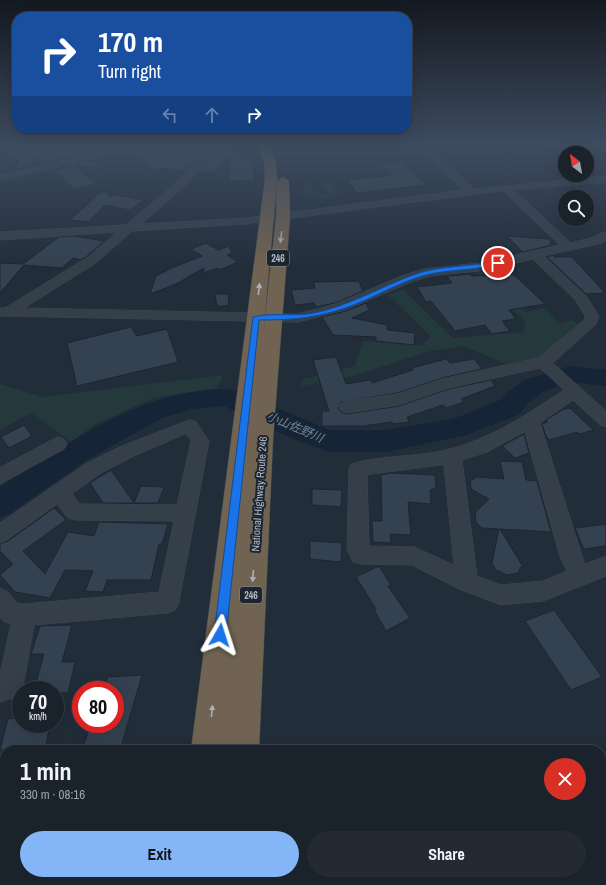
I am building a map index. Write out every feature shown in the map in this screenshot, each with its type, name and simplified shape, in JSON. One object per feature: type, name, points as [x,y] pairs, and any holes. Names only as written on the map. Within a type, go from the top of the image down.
[{"type":"highway","name":"National Highway Route 246","points":[[259,371],[255,318],[270,185]]},
{"type":"highway","name":"National Highway Route 246","points":[[209,745],[252,435],[259,371],[273,318],[283,217],[284,185]]},
{"type":"highway","name":"National Highway Route 246","points":[[242,745],[252,435]]},
{"type":"street","points":[[4,312],[92,260],[179,185]]},
{"type":"street","points":[[464,185],[472,193]]},
{"type":"street","points":[[0,236],[130,229],[267,219],[535,185]]},
{"type":"street","points":[[505,188],[569,247]]},
{"type":"street","points":[[4,312],[298,318],[349,304],[409,278],[429,272],[479,267],[598,240],[606,236]]},
{"type":"street","points":[[347,407],[399,399],[446,383],[545,364],[591,321],[592,316],[581,299],[535,254]]},
{"type":"street","points":[[545,364],[606,421]]},
{"type":"street","points":[[570,389],[530,420],[483,446],[452,456],[358,469],[358,549],[362,555],[414,556],[467,582],[501,595],[543,591],[606,566]]},
{"type":"street","points":[[530,420],[571,557],[580,576]]},
{"type":"street","points":[[0,534],[101,465],[128,451],[190,426],[200,441],[168,602],[24,614],[12,613],[0,599]]},
{"type":"street","points":[[0,477],[58,444]]},
{"type":"street","points":[[452,456],[467,582]]},
{"type":"street","points":[[59,493],[75,512],[186,513]]},
{"type":"street","points":[[0,689],[10,687],[24,614]]},
{"type":"green space","points":[[303,185],[312,185],[312,190],[323,193],[308,198],[303,195]]},
{"type":"green space","points":[[323,185],[333,185],[338,192],[330,198],[312,198],[328,192]]},
{"type":"green space","points":[[488,271],[525,312],[545,308],[559,324],[572,320],[578,324],[538,358],[505,364],[464,346],[430,351],[351,377],[301,386],[303,379],[355,366],[363,341],[421,345],[431,337],[388,295],[403,289],[453,338],[523,332],[526,323],[476,273]]},
{"type":"green space","points":[[224,375],[216,388],[153,398],[94,425],[72,442],[31,413],[0,430],[0,384],[42,397]]},
{"type":"building","points":[[71,185],[91,185],[75,189]]},
{"type":"building","points":[[352,185],[423,185],[357,193]]},
{"type":"building","points":[[101,192],[105,192],[111,197],[113,194],[143,200],[130,210],[105,205],[88,222],[70,220]]},
{"type":"building","points":[[74,236],[104,241],[81,260],[73,258],[62,268],[24,265],[0,293],[0,263],[23,264],[59,237]]},
{"type":"building","points":[[507,236],[549,239],[551,245],[523,252]]},
{"type":"building","points":[[206,243],[218,250],[229,246],[232,253],[227,255],[238,262],[220,270],[218,268],[203,273],[204,268],[176,284],[150,294],[156,276],[202,256],[191,249]]},
{"type":"building","points":[[554,255],[554,257],[572,257],[605,293],[586,294],[547,257]]},
{"type":"building","points":[[470,274],[471,276],[513,274],[545,304],[509,310],[516,319],[502,321],[510,331],[492,334],[485,325],[455,331],[431,301],[426,302],[417,287],[452,283],[447,276]]},
{"type":"building","points":[[359,281],[363,291],[335,303],[316,307],[314,303],[295,305],[291,290],[315,288],[314,282]]},
{"type":"building","points":[[215,294],[229,294],[228,306],[217,306]]},
{"type":"building","points":[[366,303],[369,310],[352,318],[387,325],[387,330],[415,333],[414,345],[376,341],[376,337],[333,335],[322,317],[346,311]]},
{"type":"building","points":[[131,327],[137,336],[167,329],[178,362],[77,386],[67,343]]},
{"type":"building","points":[[336,357],[346,384],[370,380],[372,383],[413,370],[412,368],[446,359],[450,363],[474,359],[482,369],[446,377],[397,393],[341,402],[338,408],[341,412],[347,414],[399,406],[449,389],[491,380],[495,386],[461,399],[464,402],[446,408],[443,405],[407,417],[409,422],[393,424],[392,422],[362,426],[322,426],[322,411],[329,411],[313,360]]},
{"type":"building","points":[[570,408],[593,430],[580,434],[577,432],[549,440],[542,424],[548,422],[546,420],[562,410]]},
{"type":"building","points":[[24,425],[32,436],[9,448],[1,437]]},
{"type":"building","points":[[524,434],[529,453],[515,458],[502,446]]},
{"type":"building","points":[[500,461],[522,462],[526,480],[537,481],[551,532],[500,529],[522,565],[518,573],[507,575],[496,570],[492,563],[499,529],[482,528],[476,522],[475,513],[489,499],[471,489],[470,481],[477,477],[504,479]]},
{"type":"building","points":[[111,470],[134,503],[103,503],[90,483]]},
{"type":"building","points":[[391,473],[435,475],[436,488],[430,490],[431,504],[408,502],[411,535],[390,534],[391,543],[373,542],[372,521],[382,521],[381,475]]},
{"type":"building","points":[[141,486],[164,487],[158,503],[134,503]]},
{"type":"building","points":[[312,489],[342,490],[341,507],[312,505]]},
{"type":"building","points":[[54,508],[66,520],[23,551],[45,574],[68,532],[94,536],[99,522],[168,524],[162,544],[159,544],[151,580],[107,580],[103,592],[85,591],[93,571],[65,570],[50,598],[15,592],[0,575],[13,564],[0,551],[0,544],[8,541]]},
{"type":"building","points":[[606,524],[606,546],[584,549],[575,528]]},
{"type":"building","points":[[310,541],[342,543],[341,562],[310,559]]},
{"type":"building","points":[[379,566],[391,585],[388,586],[410,618],[386,631],[374,610],[376,609],[356,577]]},
{"type":"building","points":[[554,610],[602,677],[571,690],[525,621]]},
{"type":"building","points":[[72,625],[62,662],[75,662],[68,693],[64,693],[64,681],[36,681],[44,654],[31,654],[40,626]]},
{"type":"building","points":[[142,675],[121,745],[84,745],[88,733],[124,733],[124,681],[106,681],[108,677]]},
{"type":"building","points":[[12,718],[12,733],[48,733],[46,745],[1,745],[8,719]]},
{"type":"waterway","name":"小山佐野川","points":[[0,504],[75,453],[152,411],[192,400],[227,397],[301,431],[329,441],[386,441],[457,428],[510,407],[516,399],[534,386],[570,374],[606,378]]},
{"type":"route","points":[[220,635],[255,318],[298,318],[316,315],[340,308],[409,278],[429,272],[479,267],[498,263]]}]
